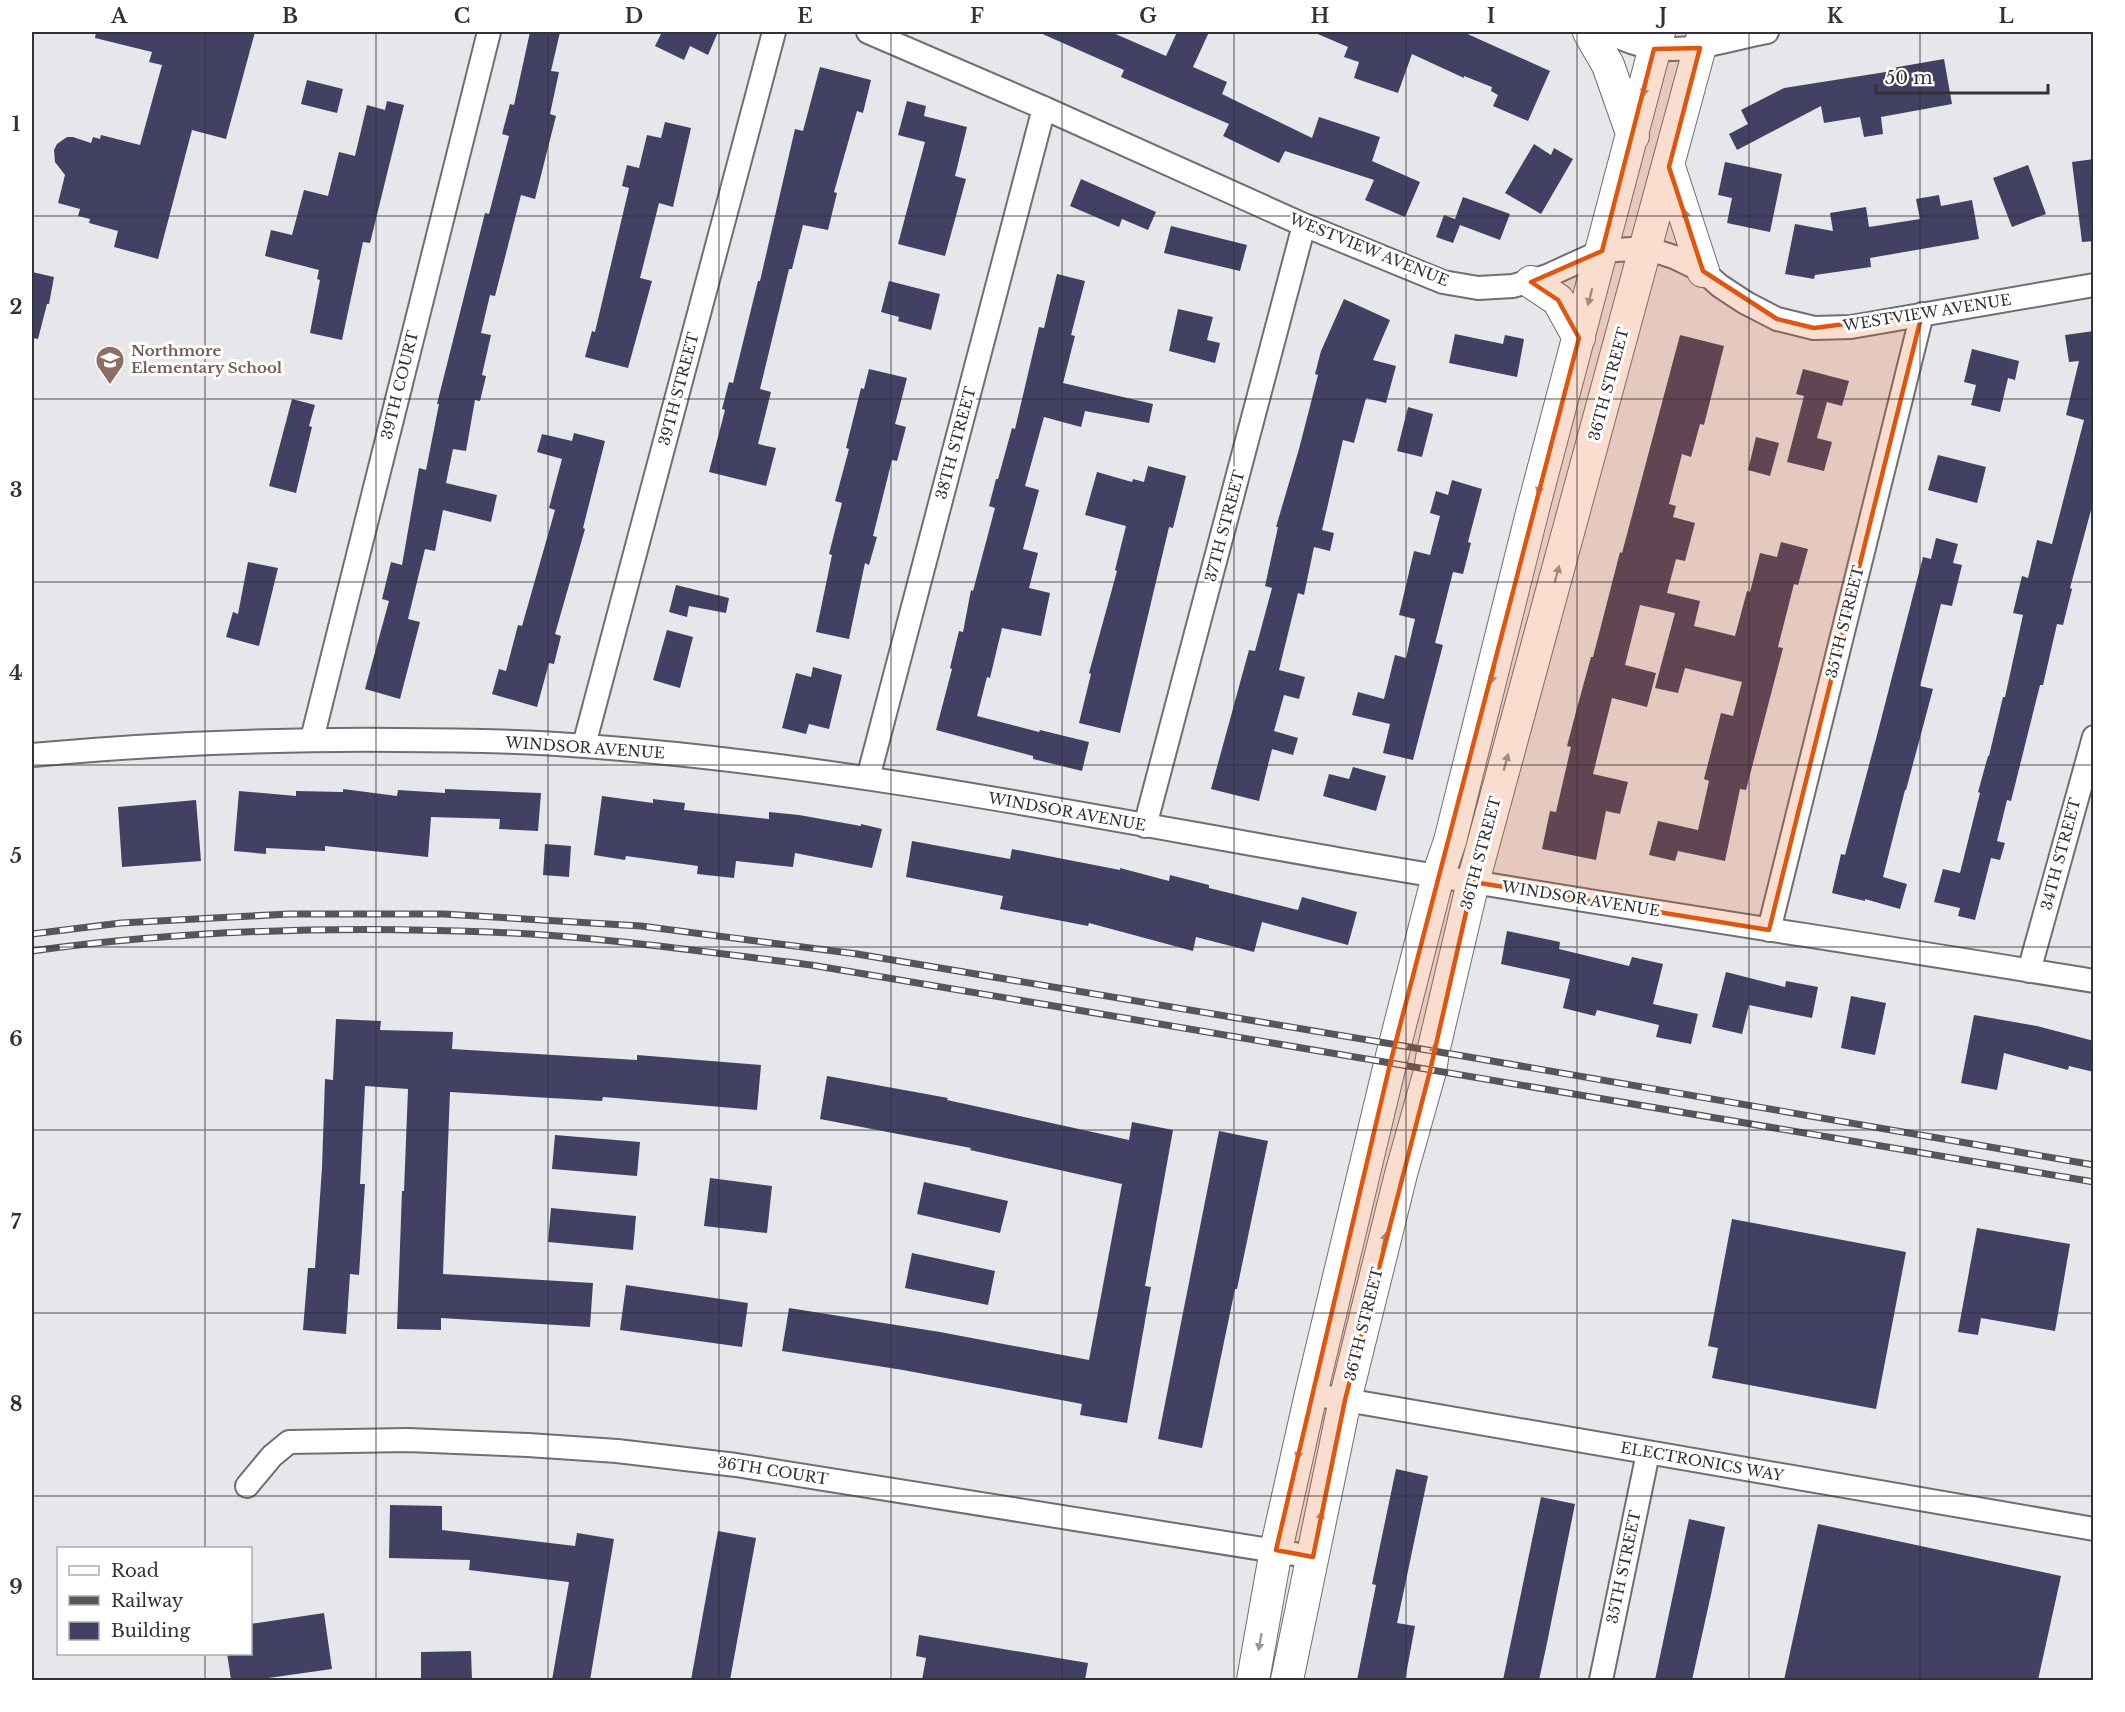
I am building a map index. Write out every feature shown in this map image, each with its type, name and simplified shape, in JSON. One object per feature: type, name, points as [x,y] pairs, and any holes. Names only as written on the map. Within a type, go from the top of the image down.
[{"type":"street","name":"39TH COURT","points":[[312,740],[489,32]]},
{"type":"street","name":"39TH STREET","points":[[584,745],[774,32]]},
{"type":"street","name":"WESTVIEW AVENUE","points":[[868,32],[1304,225],[1443,282],[1460,286],[1496,288],[1531,282],[1602,251],[1646,248],[1674,257],[1703,271],[1720,286],[1746,303],[1777,319],[1814,328],[1851,327],[2094,285]]},
{"type":"street","points":[[1589,32],[1608,65],[1633,136]]},
{"type":"street","points":[[1609,32],[1625,41],[1702,40],[1767,32]]},
{"type":"street","points":[[1253,1680],[1276,1551],[1390,1064],[1438,876],[1450,841],[1533,509],[1633,136],[1656,40]]},
{"type":"street","name":"36TH STREET","points":[[1287,1680],[1345,1400],[1401,1174],[1430,1071],[1432,1052],[1473,882],[1702,40]]},
{"type":"street","name":"38TH STREET","points":[[868,778],[1044,108]]},
{"type":"street","points":[[1669,166],[1703,271]]},
{"type":"street","name":"37TH STREET","points":[[1145,826],[1304,225]]},
{"type":"street","points":[[1531,282],[1558,300],[1579,338]]},
{"type":"street","name":"35TH STREET","points":[[1769,930],[1922,314]]},
{"type":"street","name":"34TH STREET","points":[[2029,971],[2094,737]]},
{"type":"street","name":"WINDSOR AVENUE","points":[[32,755],[113,747],[312,740],[455,740],[584,745],[748,762],[868,778],[1473,882],[2094,981]]},
{"type":"street","name":"ELECTRONICS WAY","points":[[1311,1394],[2094,1529]]},
{"type":"street","name":"36TH COURT","points":[[247,1486],[272,1456],[289,1442],[408,1440],[528,1445],[617,1451],[736,1465],[1313,1557]]},
{"type":"street","name":"35TH STREET","points":[[1601,1680],[1648,1453]]},
{"type":"highlighted area","points":[[1700,48],[1669,167],[1703,271],[1777,319],[1814,328],[1922,314],[1769,930],[1473,882],[1430,1071],[1345,1400],[1313,1557],[1276,1550],[1390,1064],[1579,338],[1558,300],[1531,282],[1602,251],[1654,49]]},
{"type":"building","points":[[96,32],[255,32],[226,139],[192,130],[158,259],[114,247],[118,231],[89,223],[90,219],[78,216],[80,209],[58,203],[65,175],[55,162],[54,150],[57,144],[67,137],[91,143],[93,137],[100,139],[101,135],[140,145],[162,65],[149,62],[152,52],[95,38]]},
{"type":"building","points":[[530,32],[560,32],[551,71],[559,72],[550,114],[556,116],[535,199],[521,195],[495,296],[490,295],[481,333],[491,335],[482,375],[486,376],[480,401],[475,400],[466,451],[453,449],[446,483],[497,495],[491,522],[443,510],[435,551],[425,549],[408,619],[420,622],[400,699],[365,689],[389,601],[382,599],[391,562],[402,565],[419,468],[426,470],[439,404],[437,404],[485,213],[489,214],[509,136],[502,134],[510,104],[514,105]]},
{"type":"building","points":[[656,32],[718,32],[708,55],[690,46],[684,60],[655,46],[661,34]]},
{"type":"building","points":[[1038,32],[1111,32],[1166,56],[1177,32],[1209,32],[1193,67],[1227,82],[1222,94],[1312,138],[1319,117],[1380,137],[1372,161],[1420,182],[1405,217],[1365,200],[1374,180],[1285,151],[1279,163],[1223,136],[1229,124],[1121,77],[1124,70]]},
{"type":"building","points":[[1313,32],[1463,32],[1550,71],[1528,121],[1493,106],[1498,95],[1491,91],[1492,87],[1464,76],[1464,78],[1412,54],[1398,93],[1354,78],[1359,62],[1344,57],[1348,47]]},
{"type":"building","points":[[1944,59],[1952,104],[1881,117],[1883,134],[1864,137],[1860,117],[1824,123],[1821,106],[1737,150],[1729,134],[1748,124],[1741,110],[1784,88],[1892,71],[1892,68]]},
{"type":"building","points":[[820,67],[871,80],[863,113],[857,111],[834,192],[837,193],[828,230],[803,225],[792,269],[789,269],[760,389],[771,392],[758,444],[776,448],[766,486],[709,472],[725,410],[722,409],[729,382],[733,383],[758,281],[760,281],[795,129],[803,131]]},
{"type":"building","points":[[307,80],[343,89],[337,113],[301,104]]},
{"type":"building","points":[[387,101],[404,105],[370,243],[363,242],[342,340],[310,333],[320,280],[317,279],[319,270],[265,256],[271,230],[292,235],[304,190],[328,196],[339,152],[355,156],[367,105],[385,110]]},
{"type":"building","points":[[907,101],[926,106],[924,116],[967,127],[955,176],[966,179],[945,256],[898,244],[925,142],[898,135]]},
{"type":"building","points":[[665,122],[691,128],[673,207],[659,203],[640,278],[652,281],[628,368],[585,357],[592,331],[595,332],[629,188],[622,186],[627,165],[639,168],[647,135],[661,138]]},
{"type":"building","points":[[1534,144],[1551,155],[1554,148],[1573,159],[1541,214],[1505,193]]},
{"type":"building","points":[[2094,159],[2094,241],[2082,242],[2072,162]]},
{"type":"building","points":[[1725,162],[1782,174],[1770,232],[1727,223],[1732,198],[1718,195]]},
{"type":"building","points":[[2028,165],[2046,214],[2012,227],[1993,178]]},
{"type":"building","points":[[1081,179],[1156,212],[1148,230],[1122,219],[1119,227],[1070,206]]},
{"type":"building","points":[[1939,195],[1941,206],[1972,200],[1979,239],[1870,258],[1871,267],[1815,275],[1814,279],[1785,274],[1795,224],[1833,231],[1830,213],[1866,207],[1869,227],[1920,219],[1916,199]]},
{"type":"building","points":[[1463,197],[1510,214],[1500,240],[1460,225],[1453,243],[1436,237],[1444,215],[1455,219]]},
{"type":"building","points":[[1171,226],[1247,245],[1240,271],[1164,253]]},
{"type":"building","points":[[32,272],[54,277],[49,304],[47,304],[38,339],[32,338]]},
{"type":"building","points":[[1057,274],[1085,281],[1071,335],[1075,336],[1063,383],[1153,404],[1149,423],[1085,411],[1081,427],[1044,417],[1025,486],[1039,490],[1023,549],[1038,553],[1029,588],[1050,593],[1041,636],[1002,628],[990,678],[987,677],[977,716],[1089,742],[1082,771],[936,730],[959,631],[963,632],[971,590],[973,591],[995,508],[989,506],[996,479],[998,479],[1012,428],[1015,429],[1039,327],[1044,328]]},
{"type":"building","points":[[889,281],[940,294],[931,330],[898,321],[899,317],[881,312]]},
{"type":"building","points":[[1344,299],[1390,320],[1373,360],[1396,366],[1386,403],[1366,398],[1354,443],[1343,440],[1322,530],[1334,533],[1330,551],[1314,547],[1304,595],[1298,593],[1279,670],[1305,677],[1299,699],[1284,695],[1274,731],[1298,738],[1293,755],[1272,749],[1259,801],[1211,789],[1249,650],[1255,651],[1272,588],[1265,586],[1278,527],[1276,527],[1318,375],[1315,374],[1321,351]]},
{"type":"building","points":[[1178,309],[1213,317],[1207,340],[1220,343],[1215,363],[1169,351]]},
{"type":"building","points":[[2094,331],[2094,499],[2070,588],[2072,589],[2063,625],[2057,624],[2011,801],[2007,800],[1997,841],[2005,843],[2000,860],[1991,858],[1975,920],[1958,916],[1960,908],[1934,902],[1943,869],[1960,873],[1980,793],[1978,792],[2003,697],[2005,697],[2023,615],[2013,613],[2022,576],[2028,578],[2037,540],[2052,544],[2084,420],[2066,415],[2079,361],[2069,362],[2065,335]]},
{"type":"building","points":[[1455,334],[1503,344],[1505,335],[1524,339],[1517,377],[1449,363]]},
{"type":"building","points":[[1680,335],[1724,346],[1704,425],[1700,424],[1691,457],[1682,454],[1669,504],[1676,506],[1673,517],[1695,523],[1685,561],[1676,559],[1667,593],[1700,601],[1694,626],[1735,636],[1760,553],[1777,557],[1781,542],[1808,549],[1798,585],[1794,584],[1778,647],[1783,648],[1746,790],[1740,789],[1725,861],[1678,851],[1675,861],[1649,855],[1658,821],[1698,830],[1709,781],[1704,779],[1721,713],[1733,716],[1742,682],[1685,668],[1678,693],[1655,688],[1675,613],[1640,605],[1625,665],[1656,673],[1647,707],[1612,698],[1593,774],[1628,782],[1620,814],[1606,811],[1596,860],[1542,849],[1550,811],[1556,812],[1571,747],[1567,746],[1620,552],[1622,553]]},
{"type":"building","points":[[1972,349],[2019,361],[2015,380],[2008,378],[2000,412],[1971,405],[1976,385],[1964,382]]},
{"type":"building","points":[[869,369],[907,378],[895,424],[906,427],[897,461],[892,460],[873,536],[877,537],[869,565],[865,563],[849,639],[816,632],[832,555],[829,554],[842,503],[835,501],[849,449],[846,448],[861,388],[864,389]]},
{"type":"building","points":[[1803,369],[1849,381],[1842,406],[1827,402],[1817,438],[1832,442],[1824,471],[1787,462],[1804,396],[1796,394]]},
{"type":"building","points":[[292,399],[315,405],[296,493],[269,486]]},
{"type":"building","points":[[1408,407],[1433,414],[1422,457],[1397,451]]},
{"type":"building","points":[[574,433],[605,441],[583,528],[585,529],[555,634],[561,636],[554,664],[549,663],[537,707],[492,694],[499,669],[506,671],[518,625],[522,626],[555,510],[549,508],[562,459],[537,452],[542,434],[572,441]]},
{"type":"building","points":[[1756,437],[1779,443],[1770,476],[1748,470]]},
{"type":"building","points":[[1938,455],[1986,467],[1977,503],[1928,490]]},
{"type":"building","points":[[1148,466],[1186,476],[1173,528],[1169,527],[1120,733],[1079,723],[1091,674],[1089,673],[1117,571],[1115,570],[1126,526],[1085,515],[1097,472],[1132,482],[1133,479],[1144,482]]},
{"type":"building","points":[[1452,480],[1482,489],[1468,542],[1471,543],[1463,574],[1453,572],[1435,643],[1443,645],[1413,760],[1383,753],[1390,724],[1352,715],[1358,692],[1384,699],[1395,655],[1406,658],[1415,619],[1399,615],[1414,551],[1430,555],[1440,516],[1430,513],[1436,491],[1448,495]]},
{"type":"building","points":[[1936,538],[1958,544],[1953,563],[1962,565],[1952,606],[1941,604],[1920,686],[1933,689],[1883,877],[1907,884],[1900,909],[1832,893],[1841,854],[1845,855],[1923,557],[1931,559]]},
{"type":"building","points":[[248,562],[278,568],[259,646],[226,637],[233,612],[238,614]]},
{"type":"building","points":[[676,585],[729,598],[726,613],[689,606],[687,617],[669,612]]},
{"type":"building","points":[[667,630],[693,637],[680,688],[653,680]]},
{"type":"building","points":[[813,667],[842,675],[829,729],[809,724],[806,734],[782,728],[796,673],[811,677]]},
{"type":"building","points":[[1353,767],[1386,776],[1376,811],[1323,796],[1329,774],[1349,779]]},
{"type":"building","points":[[343,789],[397,796],[398,790],[445,793],[445,789],[541,793],[538,831],[499,829],[500,819],[431,817],[428,857],[325,846],[325,851],[266,848],[266,854],[234,851],[239,791],[296,796],[296,791],[343,792]]},
{"type":"building","points":[[602,796],[653,803],[653,799],[685,803],[684,810],[769,819],[769,812],[861,826],[861,824],[882,829],[872,868],[795,853],[793,867],[736,861],[734,878],[697,874],[698,866],[626,856],[625,860],[594,855]]},
{"type":"building","points":[[196,800],[201,861],[122,867],[118,807]]},
{"type":"building","points":[[912,841],[1010,859],[1012,849],[1120,870],[1120,868],[1169,881],[1170,875],[1209,885],[1209,888],[1298,910],[1302,897],[1357,912],[1348,945],[1262,922],[1254,952],[1196,937],[1193,951],[1089,923],[1088,926],[1000,909],[1003,896],[906,877]]},
{"type":"building","points":[[545,844],[571,846],[569,877],[543,875]]},
{"type":"building","points":[[1507,931],[1560,942],[1559,949],[1629,966],[1632,957],[1663,964],[1653,1004],[1698,1014],[1691,1044],[1656,1037],[1659,1025],[1597,1010],[1595,1016],[1563,1008],[1570,979],[1501,964]]},
{"type":"building","points":[[1726,972],[1785,987],[1786,981],[1818,987],[1812,1018],[1749,1005],[1742,1034],[1712,1027]]},
{"type":"building","points":[[1851,996],[1886,1003],[1875,1055],[1841,1048]]},
{"type":"building","points":[[1974,1015],[2037,1026],[2094,1041],[2094,1072],[2069,1066],[2068,1070],[2004,1053],[1997,1090],[1961,1083]]},
{"type":"building","points":[[336,1019],[381,1021],[380,1030],[453,1032],[452,1049],[637,1060],[637,1055],[761,1065],[757,1110],[603,1097],[602,1101],[450,1092],[443,1274],[593,1283],[590,1327],[441,1318],[441,1330],[397,1329],[408,1089],[365,1086],[360,1184],[365,1184],[359,1275],[350,1274],[346,1334],[303,1330],[308,1268],[315,1268],[325,1079],[333,1080]]},
{"type":"building","points":[[827,1076],[948,1098],[947,1100],[1129,1140],[1132,1122],[1173,1130],[1145,1286],[1151,1287],[1127,1423],[1080,1415],[1082,1404],[903,1370],[782,1351],[789,1308],[940,1332],[1089,1360],[1122,1184],[970,1150],[971,1148],[820,1119]]},
{"type":"building","points":[[1219,1131],[1268,1141],[1202,1448],[1158,1439]]},
{"type":"building","points":[[555,1135],[640,1142],[637,1176],[552,1169]]},
{"type":"building","points":[[710,1178],[772,1186],[767,1233],[704,1226]]},
{"type":"building","points":[[924,1182],[1008,1201],[1000,1233],[917,1214]]},
{"type":"building","points":[[551,1208],[636,1216],[633,1250],[548,1242]]},
{"type":"building","points":[[1732,1219],[1906,1252],[1876,1409],[1712,1378],[1718,1348],[1708,1346]]},
{"type":"building","points":[[1977,1228],[2070,1244],[2055,1331],[1981,1318],[1978,1335],[1958,1332]]},
{"type":"building","points":[[912,1253],[995,1271],[988,1305],[905,1288]]},
{"type":"building","points":[[626,1285],[748,1303],[742,1347],[620,1330]]},
{"type":"building","points":[[1396,1469],[1428,1476],[1397,1623],[1415,1626],[1405,1680],[1357,1680],[1376,1585],[1372,1584]]},
{"type":"building","points":[[1541,1497],[1575,1504],[1546,1648],[1539,1680],[1503,1680]]},
{"type":"building","points":[[390,1505],[442,1506],[442,1530],[575,1546],[577,1533],[614,1539],[590,1680],[552,1680],[569,1582],[469,1570],[470,1560],[389,1558]]},
{"type":"building","points":[[1689,1519],[1725,1527],[1712,1590],[1692,1680],[1655,1680]]},
{"type":"building","points":[[1818,1524],[2061,1576],[2038,1680],[1784,1680]]},
{"type":"building","points":[[718,1531],[756,1538],[730,1680],[691,1680]]},
{"type":"building","points":[[324,1613],[332,1669],[254,1680],[231,1680],[227,1655],[252,1655],[252,1624]]},
{"type":"building","points":[[919,1635],[1088,1663],[1085,1680],[922,1680],[926,1658],[916,1656]]},
{"type":"building","points":[[471,1651],[472,1680],[421,1680],[421,1652]]},
{"type":"railway","points":[[32,934],[121,923],[289,914],[444,914],[641,926],[857,954],[2094,1165]]},
{"type":"railway","points":[[32,951],[203,934],[376,929],[530,934],[651,945],[811,965],[2094,1182]]},
{"type":"place","name":"Northmore Elementary School","points":[[110,386]]}]
